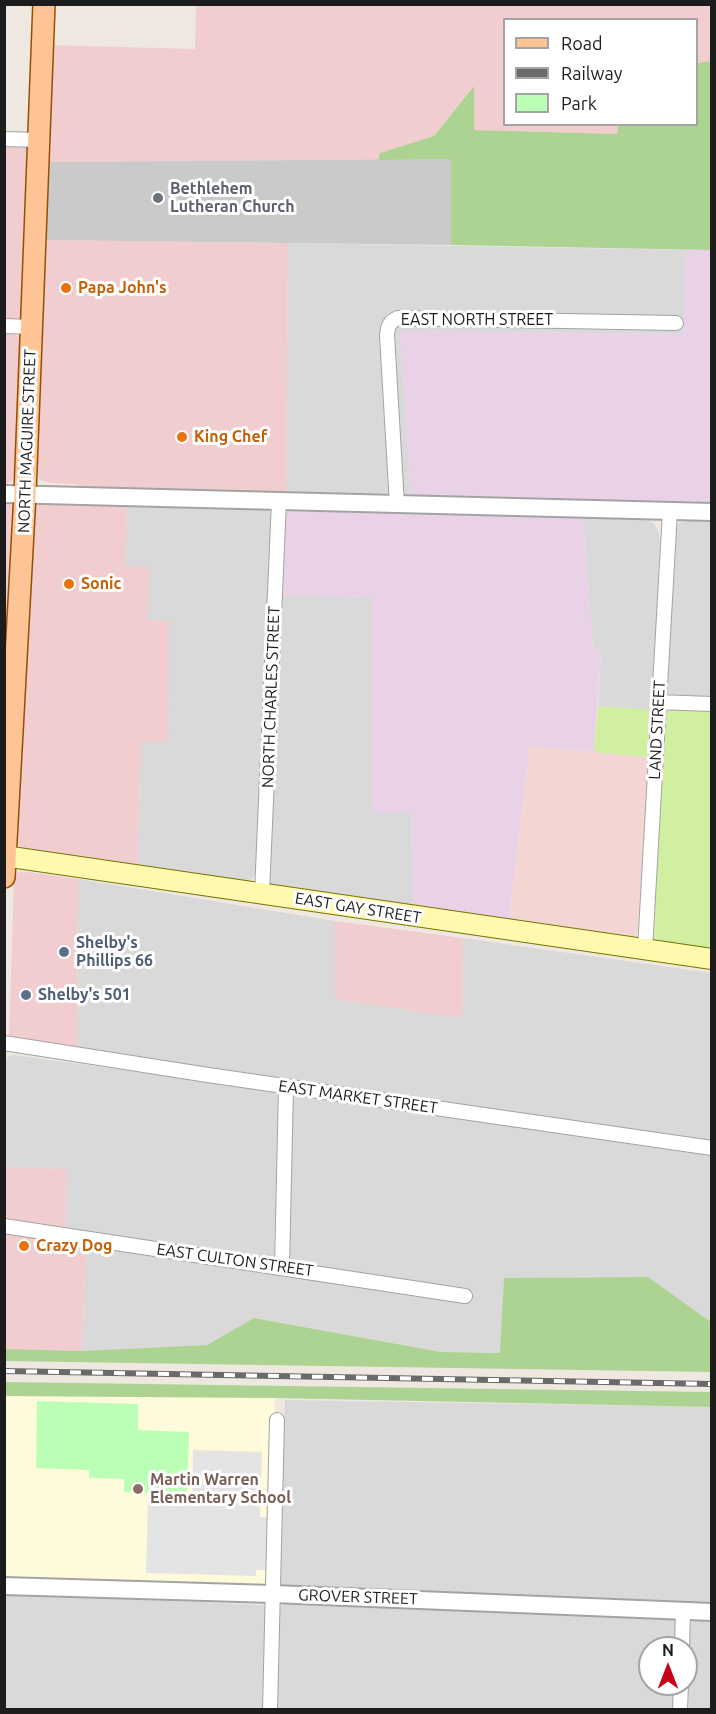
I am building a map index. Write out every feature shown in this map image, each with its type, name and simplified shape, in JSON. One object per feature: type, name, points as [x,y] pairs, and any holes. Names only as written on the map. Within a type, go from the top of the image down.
[{"type":"main road","name":"NORTH MAGUIRE STREET","points":[[4,877],[15,494],[31,327],[44,4]]},
{"type":"main road","name":"EAST GAY STREET","points":[[5,856],[711,959]]},
{"type":"street","points":[[4,139],[39,140]]},
{"type":"street","name":"EAST NORTH STREET","points":[[397,505],[387,335],[392,321],[398,318],[676,322]]},
{"type":"street","points":[[4,326],[31,327]]},
{"type":"street","points":[[15,494],[711,512]]},
{"type":"street","name":"NORTH CHARLES STREET","points":[[262,893],[279,501]]},
{"type":"street","name":"LAND STREET","points":[[645,949],[670,511]]},
{"type":"street","points":[[658,702],[711,704]]},
{"type":"street","name":"EAST MARKET STREET","points":[[4,1043],[286,1087],[711,1148]]},
{"type":"street","points":[[282,1267],[286,1087]]},
{"type":"street","name":"EAST CULTON STREET","points":[[4,1226],[465,1296]]},
{"type":"street","points":[[270,1710],[277,1420]]},
{"type":"street","name":"GROVER STREET","points":[[4,1586],[273,1594],[711,1612]]},
{"type":"street","points":[[682,1636],[683,1611]]},
{"type":"shaded area","points":[[196,5],[711,5],[711,61],[698,63],[698,18],[503,18],[503,126],[618,126],[617,134],[473,130],[473,87],[434,136],[380,153],[378,160],[45,162],[50,45],[195,49]]},
{"type":"shaded area","points":[[5,145],[30,147],[23,311],[21,318],[17,321],[5,321]]},
{"type":"shaded area","points":[[451,159],[451,245],[43,240],[45,162]]},
{"type":"shaded area","points":[[43,240],[288,243],[286,494],[122,491],[40,480],[36,470]]},
{"type":"shaded area","points":[[288,243],[686,250],[683,334],[400,331],[411,498],[286,494]]},
{"type":"shaded area","points":[[686,250],[711,250],[711,506],[411,498],[400,331],[683,334]]},
{"type":"shaded area","points":[[5,334],[14,334],[21,338],[16,478],[5,485]]},
{"type":"shaded area","points":[[4,501],[13,506],[14,511],[5,646]]},
{"type":"shaded area","points":[[41,503],[127,507],[125,566],[149,567],[147,620],[169,621],[168,741],[141,742],[137,867],[21,849],[18,845],[33,511]]},
{"type":"shaded area","points":[[127,507],[267,510],[271,513],[256,873],[251,880],[245,882],[137,867],[141,741],[168,741],[168,621],[147,620],[125,566]]},
{"type":"shaded area","points":[[287,512],[583,517],[593,649],[601,650],[594,752],[530,746],[509,920],[413,907],[411,813],[372,813],[372,597],[281,595],[285,516]]},
{"type":"shaded area","points":[[583,517],[647,519],[658,531],[660,541],[652,710],[598,706],[601,650],[593,649]]},
{"type":"shaded area","points":[[691,520],[711,520],[711,698],[672,697],[664,691],[675,528],[678,523]]},
{"type":"shaded area","points":[[281,595],[372,597],[372,812],[411,813],[413,907],[270,885],[268,878]]},
{"type":"shaded area","points":[[530,746],[649,757],[638,928],[635,936],[509,920]]},
{"type":"shaded area","points":[[19,871],[78,879],[77,1051],[9,1038],[14,877]]},
{"type":"shaded area","points":[[78,879],[335,921],[335,999],[462,1018],[463,938],[711,973],[711,1142],[77,1051]]},
{"type":"shaded area","points":[[335,921],[463,938],[462,1018],[335,999]]},
{"type":"shaded area","points":[[9,1056],[271,1090],[276,1093],[278,1099],[274,1258],[270,1260],[66,1233],[67,1169],[5,1167],[6,1060]]},
{"type":"shaded area","points":[[295,1094],[711,1153],[711,1322],[648,1277],[504,1278],[501,1353],[441,1352],[255,1318],[207,1345],[82,1351],[86,1244],[287,1262],[291,1096]]},
{"type":"shaded area","points":[[4,1167],[67,1169],[66,1233],[5,1225]]},
{"type":"shaded area","points":[[5,1233],[86,1244],[82,1351],[5,1349]]},
{"type":"shaded area","name":"Martin Warren Elementary School","points":[[5,1396],[275,1398],[269,1585],[267,1589],[5,1579]]},
{"type":"shaded area","points":[[285,1400],[711,1407],[711,1605],[282,1589],[279,1580]]},
{"type":"shaded area","points":[[193,1450],[262,1452],[260,1517],[269,1517],[267,1570],[256,1570],[256,1576],[146,1573],[148,1497],[192,1498]]},
{"type":"shaded area","points":[[4,1594],[264,1605],[266,1614],[262,1709],[5,1709]]},
{"type":"shaded area","points":[[285,1604],[672,1617],[676,1619],[676,1636],[638,1636],[638,1696],[675,1696],[674,1709],[275,1710],[278,1611]]},
{"type":"shaded area","points":[[711,1619],[711,1709],[688,1710],[688,1696],[698,1696],[698,1636],[690,1636],[693,1620]]},
{"type":"green space","points":[[711,61],[711,250],[451,245],[451,159],[378,160],[380,153],[434,136],[474,86],[474,130],[617,134],[618,126],[698,126],[698,63]]},
{"type":"green space","points":[[598,706],[652,710],[649,757],[594,752]]},
{"type":"green space","points":[[674,709],[711,711],[711,951],[658,943],[654,940],[663,721],[667,711]]},
{"type":"green space","points":[[648,1277],[711,1322],[711,1372],[5,1361],[5,1349],[82,1351],[207,1345],[254,1318],[441,1352],[500,1353],[504,1278]]},
{"type":"green space","points":[[4,1382],[711,1392],[712,1407],[275,1398],[5,1396]]},
{"type":"green space","points":[[37,1401],[138,1404],[138,1430],[189,1432],[187,1494],[124,1492],[124,1479],[89,1478],[89,1470],[36,1468]]},
{"type":"railway","points":[[4,1371],[712,1384]]},
{"type":"place","name":"Bethlehem Lutheran Church","points":[[158,198]]},
{"type":"place","name":"Papa John's","points":[[66,288]]},
{"type":"place","name":"King Chef","points":[[182,437]]},
{"type":"place","name":"Sonic","points":[[69,584]]},
{"type":"place","name":"Shelby's Phillips 66","points":[[64,952]]},
{"type":"place","name":"Shelby's 501","points":[[26,995]]},
{"type":"place","name":"Crazy Dog","points":[[24,1246]]},
{"type":"place","name":"Martin Warren Elementary School","points":[[138,1489]]}]
